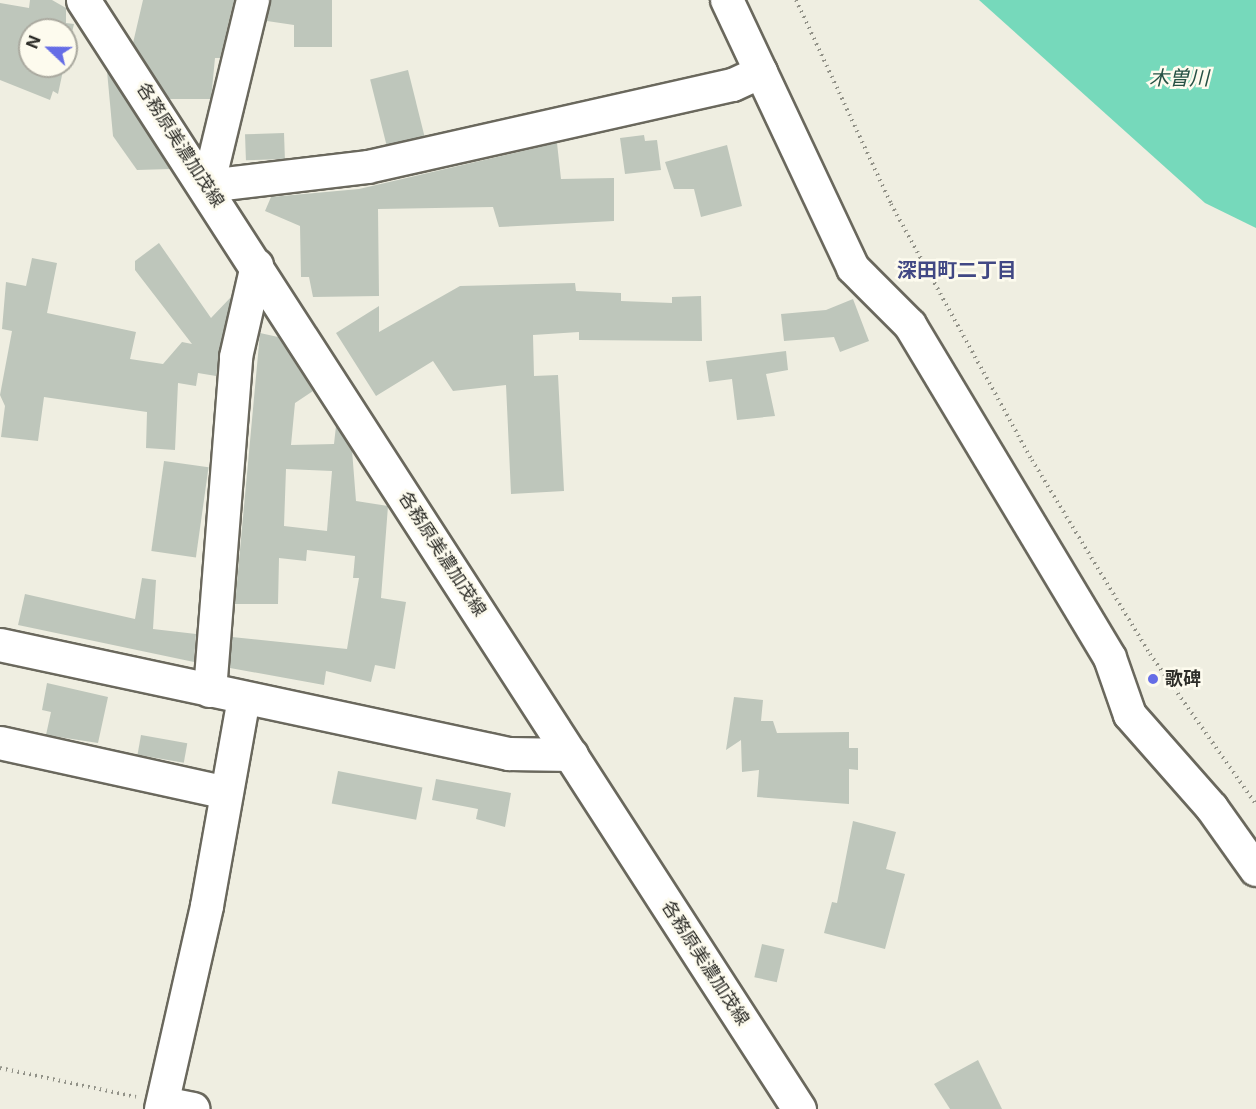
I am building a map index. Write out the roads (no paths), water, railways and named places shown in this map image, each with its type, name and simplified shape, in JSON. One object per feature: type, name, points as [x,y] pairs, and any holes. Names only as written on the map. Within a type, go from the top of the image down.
[{"type":"main road","name":"各務原美濃加茂線","points":[[83,0],[208,186],[799,1109]]},
{"type":"street","points":[[253,0],[208,186],[368,166],[733,85],[760,72]]},
{"type":"street","points":[[727,0],[853,268],[909,325],[1110,658],[1130,715],[1212,808],[1256,870]]},
{"type":"street","points":[[210,691],[237,357],[257,265]]},
{"type":"street","points":[[0,645],[509,754],[572,755]]},
{"type":"street","points":[[193,1109],[162,1106],[227,793],[244,698]]},
{"type":"street","points":[[0,743],[227,793]]},
{"type":"water","name":"木曽川","points":[[979,0],[1256,0],[1256,228],[1205,203]]},
{"type":"place","name":"歌碑","points":[[1153,679]]},
{"type":"district","name":"深田町二丁目","points":[[957,270]]}]
